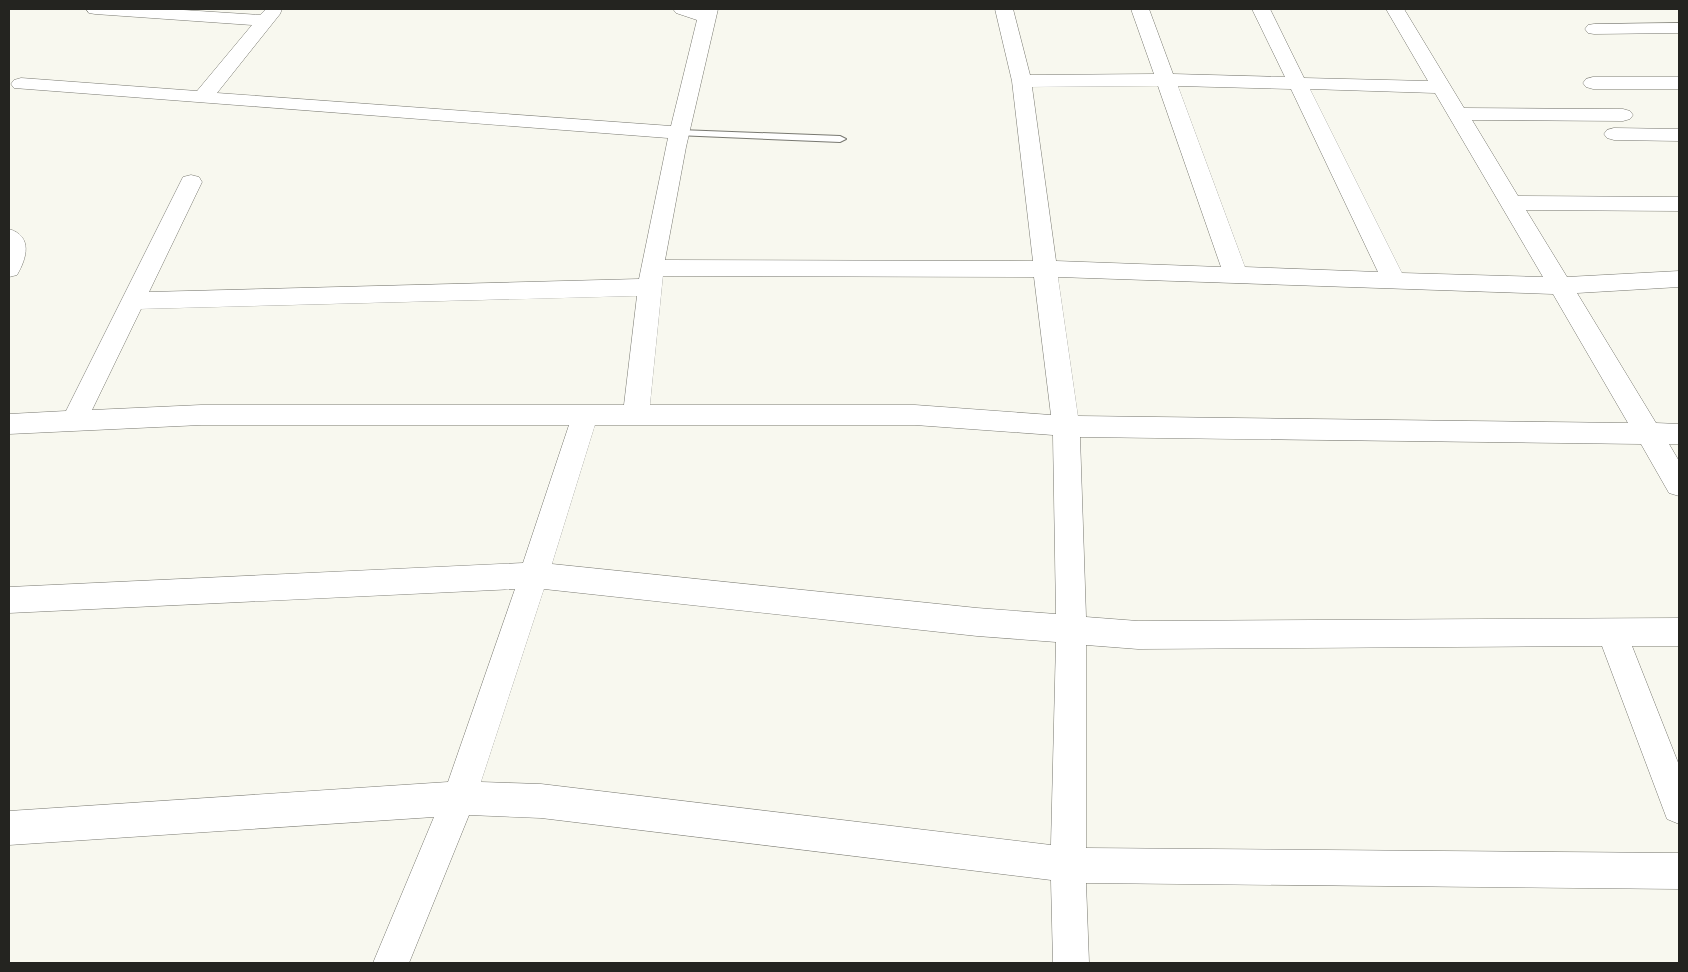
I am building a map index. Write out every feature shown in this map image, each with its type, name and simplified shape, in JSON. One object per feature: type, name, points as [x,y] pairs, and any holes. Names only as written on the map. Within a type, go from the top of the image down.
[{"type":"street","points":[[95,9],[270,15]]},
{"type":"street","points":[[636,415],[652,278],[680,133],[708,13],[682,9]]},
{"type":"street","points":[[1004,9],[1022,81],[1044,269],[1066,426],[1070,631],[1068,865],[1071,963]]},
{"type":"street","points":[[1140,9],[1236,275]]},
{"type":"street","points":[[1261,9],[1295,82],[1394,280]]},
{"type":"street","points":[[1395,9],[1679,485]]},
{"type":"street","points":[[202,98],[270,15]]},
{"type":"street","points":[[1594,29],[1679,28]]},
{"type":"street","points":[[1022,81],[1165,80],[1441,87]]},
{"type":"street","points":[[1593,83],[1679,83]]},
{"type":"street","points":[[21,84],[680,133]]},
{"type":"street","points":[[1458,114],[1623,115]]},
{"type":"street","points":[[1614,134],[1679,135]]},
{"type":"street","points":[[74,421],[191,182]]},
{"type":"street","points":[[1510,203],[1679,204]]},
{"type":"street","points":[[9,237],[13,239],[16,248],[9,269]]},
{"type":"street","points":[[133,301],[652,278],[1044,269],[1559,286],[1679,279]]},
{"type":"street","points":[[9,424],[202,415],[916,415],[1066,426],[1679,434]]},
{"type":"street","points":[[391,963],[459,798],[534,575],[585,415]]},
{"type":"street","points":[[9,600],[534,575],[1070,631],[1138,635],[1679,632]]},
{"type":"street","points":[[1611,631],[1679,807]]},
{"type":"street","points":[[9,828],[459,798],[541,801],[1068,865],[1679,871]]},
{"type":"lane","points":[[680,133],[840,139]]}]
